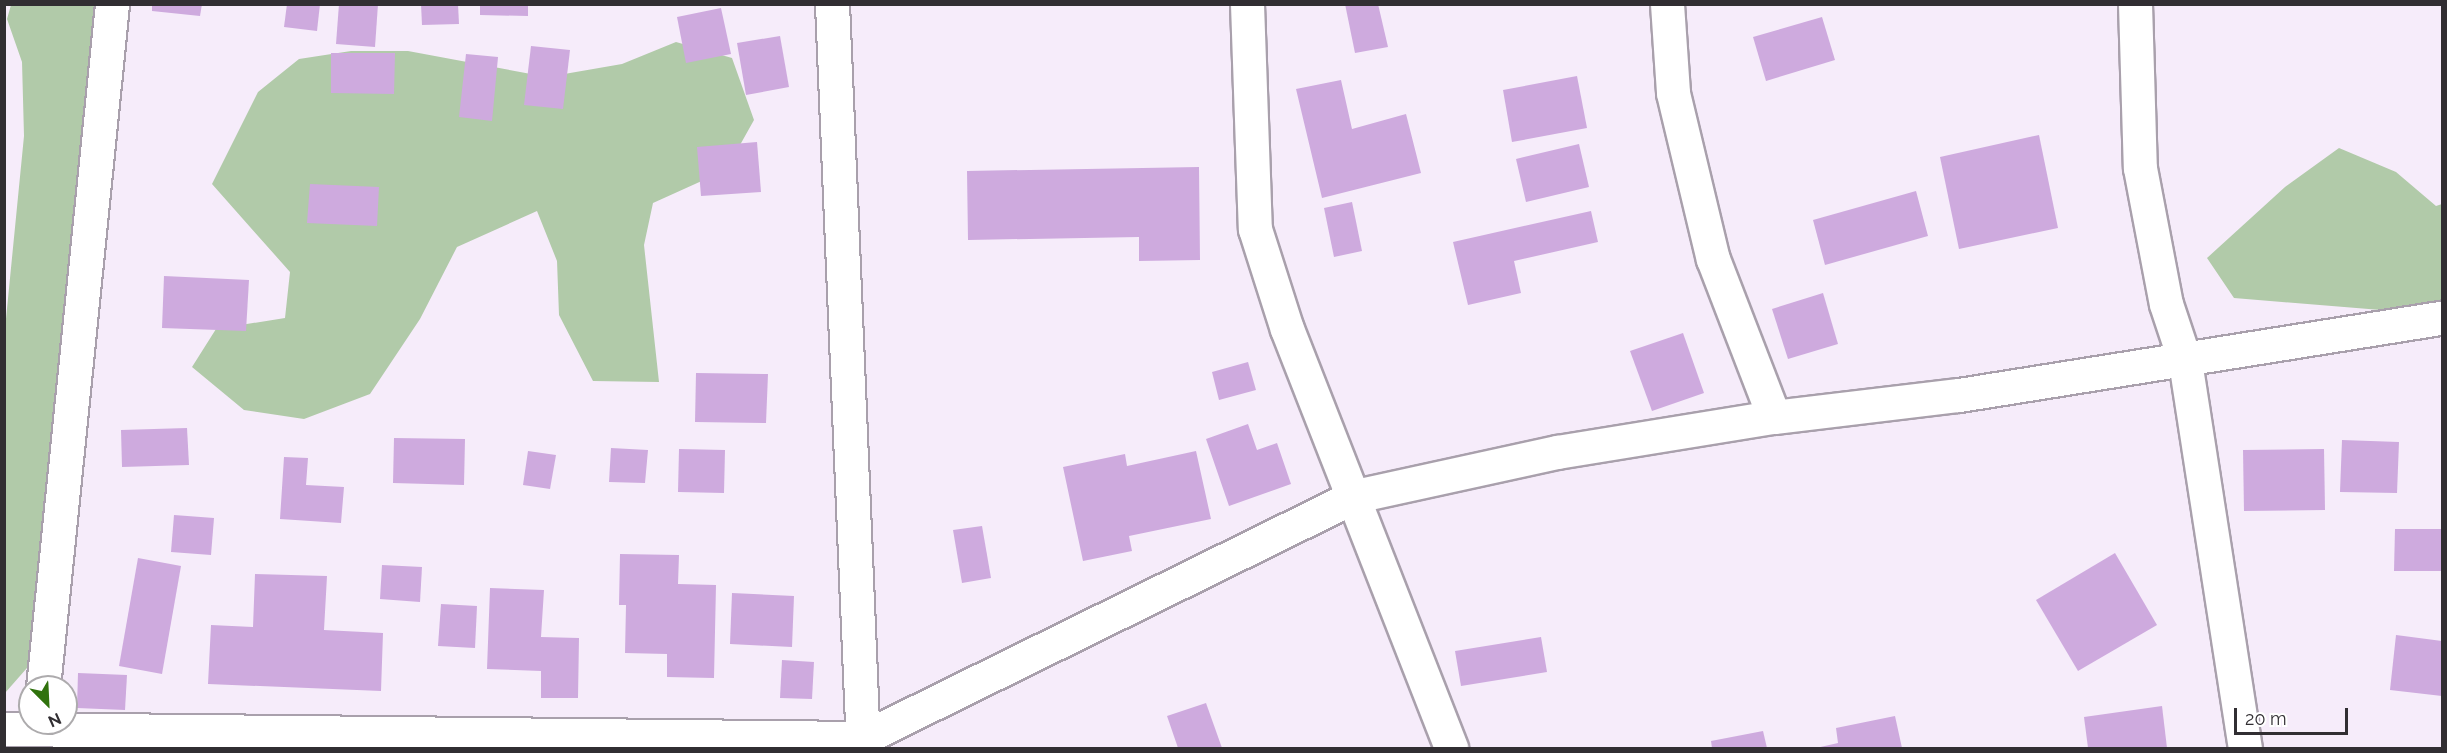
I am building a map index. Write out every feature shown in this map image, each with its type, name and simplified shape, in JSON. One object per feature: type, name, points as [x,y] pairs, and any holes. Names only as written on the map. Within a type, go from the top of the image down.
[{"type":"street","points":[[44,675],[112,4]]},
{"type":"street","points":[[832,4],[863,743]]},
{"type":"street","points":[[1247,4],[1255,229],[1287,329],[1355,496],[1451,748]]},
{"type":"street","points":[[1667,4],[1672,93],[1713,259],[1774,417]]},
{"type":"street","points":[[2135,4],[2140,168],[2166,304],[2185,361],[2245,748]]},
{"type":"street","points":[[78,734],[863,743],[1355,496],[1557,452],[1774,417],[1959,395],[2185,361],[2442,318]]},
{"type":"green space","points":[[11,5],[106,5],[34,660],[21,675],[18,675],[18,678],[5,693],[4,339],[24,136],[22,62],[7,19]]},
{"type":"green space","points":[[676,42],[732,58],[754,120],[726,170],[653,203],[644,245],[659,382],[593,381],[559,315],[557,261],[537,211],[457,247],[420,319],[370,394],[304,419],[244,410],[192,367],[216,329],[285,318],[290,272],[212,184],[258,92],[299,59],[351,51],[408,51],[547,77],[622,64]]},
{"type":"green space","points":[[2339,148],[2396,172],[2436,206],[2442,204],[2442,315],[2234,298],[2207,258],[2285,187]]},
{"type":"building","points":[[152,4],[202,4],[200,16],[152,11]]},
{"type":"building","points":[[287,4],[320,4],[317,31],[284,27]]},
{"type":"building","points":[[339,4],[378,4],[375,47],[336,44]]},
{"type":"building","points":[[421,4],[458,4],[459,24],[422,25]]},
{"type":"building","points":[[480,4],[528,4],[528,16],[480,15]]},
{"type":"building","points":[[1345,4],[1378,4],[1388,47],[1355,53]]},
{"type":"building","points":[[721,8],[731,54],[686,63],[677,17]]},
{"type":"building","points":[[1822,17],[1835,60],[1766,81],[1753,37]]},
{"type":"building","points":[[780,36],[789,87],[746,95],[737,43]]},
{"type":"building","points":[[531,46],[570,50],[563,109],[524,105]]},
{"type":"building","points":[[331,53],[395,53],[394,94],[331,93]]},
{"type":"building","points":[[466,54],[498,57],[492,121],[459,117]]},
{"type":"building","points":[[1577,76],[1587,128],[1512,142],[1503,90]]},
{"type":"building","points":[[1341,80],[1352,129],[1406,114],[1421,173],[1322,198],[1296,89]]},
{"type":"building","points":[[2039,135],[2058,228],[1959,249],[1940,157]]},
{"type":"building","points":[[757,142],[761,192],[701,196],[697,147]]},
{"type":"building","points":[[1579,144],[1589,187],[1526,202],[1516,159]]},
{"type":"building","points":[[1199,167],[1200,260],[1139,261],[1139,237],[968,240],[967,171]]},
{"type":"building","points":[[310,184],[379,187],[377,226],[307,223]]},
{"type":"building","points":[[1916,191],[1928,236],[1825,265],[1813,220]]},
{"type":"building","points":[[1352,202],[1362,251],[1334,257],[1324,208]]},
{"type":"building","points":[[1591,211],[1598,242],[1514,261],[1521,293],[1468,305],[1453,242]]},
{"type":"building","points":[[164,276],[249,280],[246,331],[162,328]]},
{"type":"building","points":[[1823,293],[1838,344],[1788,359],[1772,309]]},
{"type":"building","points":[[1683,333],[1704,393],[1652,411],[1630,351]]},
{"type":"building","points":[[1248,362],[1256,390],[1219,400],[1212,372]]},
{"type":"building","points":[[696,373],[768,374],[766,423],[695,422]]},
{"type":"building","points":[[1248,424],[1257,450],[1277,443],[1291,484],[1229,506],[1206,439]]},
{"type":"building","points":[[187,428],[189,465],[122,467],[121,430]]},
{"type":"building","points":[[394,438],[465,439],[464,485],[393,483]]},
{"type":"building","points":[[2342,440],[2399,442],[2397,493],[2340,492]]},
{"type":"building","points":[[611,448],[648,450],[645,483],[609,482]]},
{"type":"building","points":[[679,449],[725,450],[724,493],[678,492]]},
{"type":"building","points":[[2324,449],[2325,510],[2244,511],[2243,450]]},
{"type":"building","points":[[528,451],[556,455],[550,489],[523,485]]},
{"type":"building","points":[[1196,451],[1211,519],[1129,536],[1132,551],[1083,561],[1063,467],[1125,454],[1127,466]]},
{"type":"building","points":[[284,457],[308,458],[306,485],[344,487],[341,523],[280,519]]},
{"type":"building","points":[[174,515],[214,518],[211,555],[171,552]]},
{"type":"building","points":[[982,526],[991,578],[962,583],[953,530]]},
{"type":"building","points":[[2395,529],[2442,529],[2442,571],[2394,571]]},
{"type":"building","points":[[2115,553],[2157,625],[2078,671],[2036,600]]},
{"type":"building","points":[[620,554],[679,555],[678,584],[716,585],[714,678],[667,677],[667,654],[625,653],[626,605],[619,605]]},
{"type":"building","points":[[138,558],[181,566],[162,674],[119,666]]},
{"type":"building","points":[[382,565],[422,567],[420,602],[380,599]]},
{"type":"building","points":[[255,574],[327,576],[324,630],[383,633],[381,691],[208,684],[211,625],[253,627]]},
{"type":"building","points":[[490,588],[544,590],[541,637],[579,638],[578,698],[541,698],[541,671],[487,669]]},
{"type":"building","points":[[732,593],[794,596],[792,647],[730,644]]},
{"type":"building","points":[[441,604],[477,606],[475,648],[438,646]]},
{"type":"building","points":[[2396,635],[2442,641],[2442,696],[2390,690]]},
{"type":"building","points":[[1541,637],[1547,672],[1461,686],[1455,651]]},
{"type":"building","points":[[782,660],[814,662],[812,699],[780,698]]},
{"type":"building","points":[[78,673],[127,675],[125,710],[78,708]]},
{"type":"building","points":[[1206,703],[1222,748],[1178,748],[1167,716]]},
{"type":"building","points":[[2162,706],[2167,748],[2088,748],[2084,717]]},
{"type":"building","points":[[1895,716],[1902,748],[1816,748],[1838,743],[1836,728]]},
{"type":"building","points":[[1763,731],[1767,748],[1712,748],[1711,741]]}]
